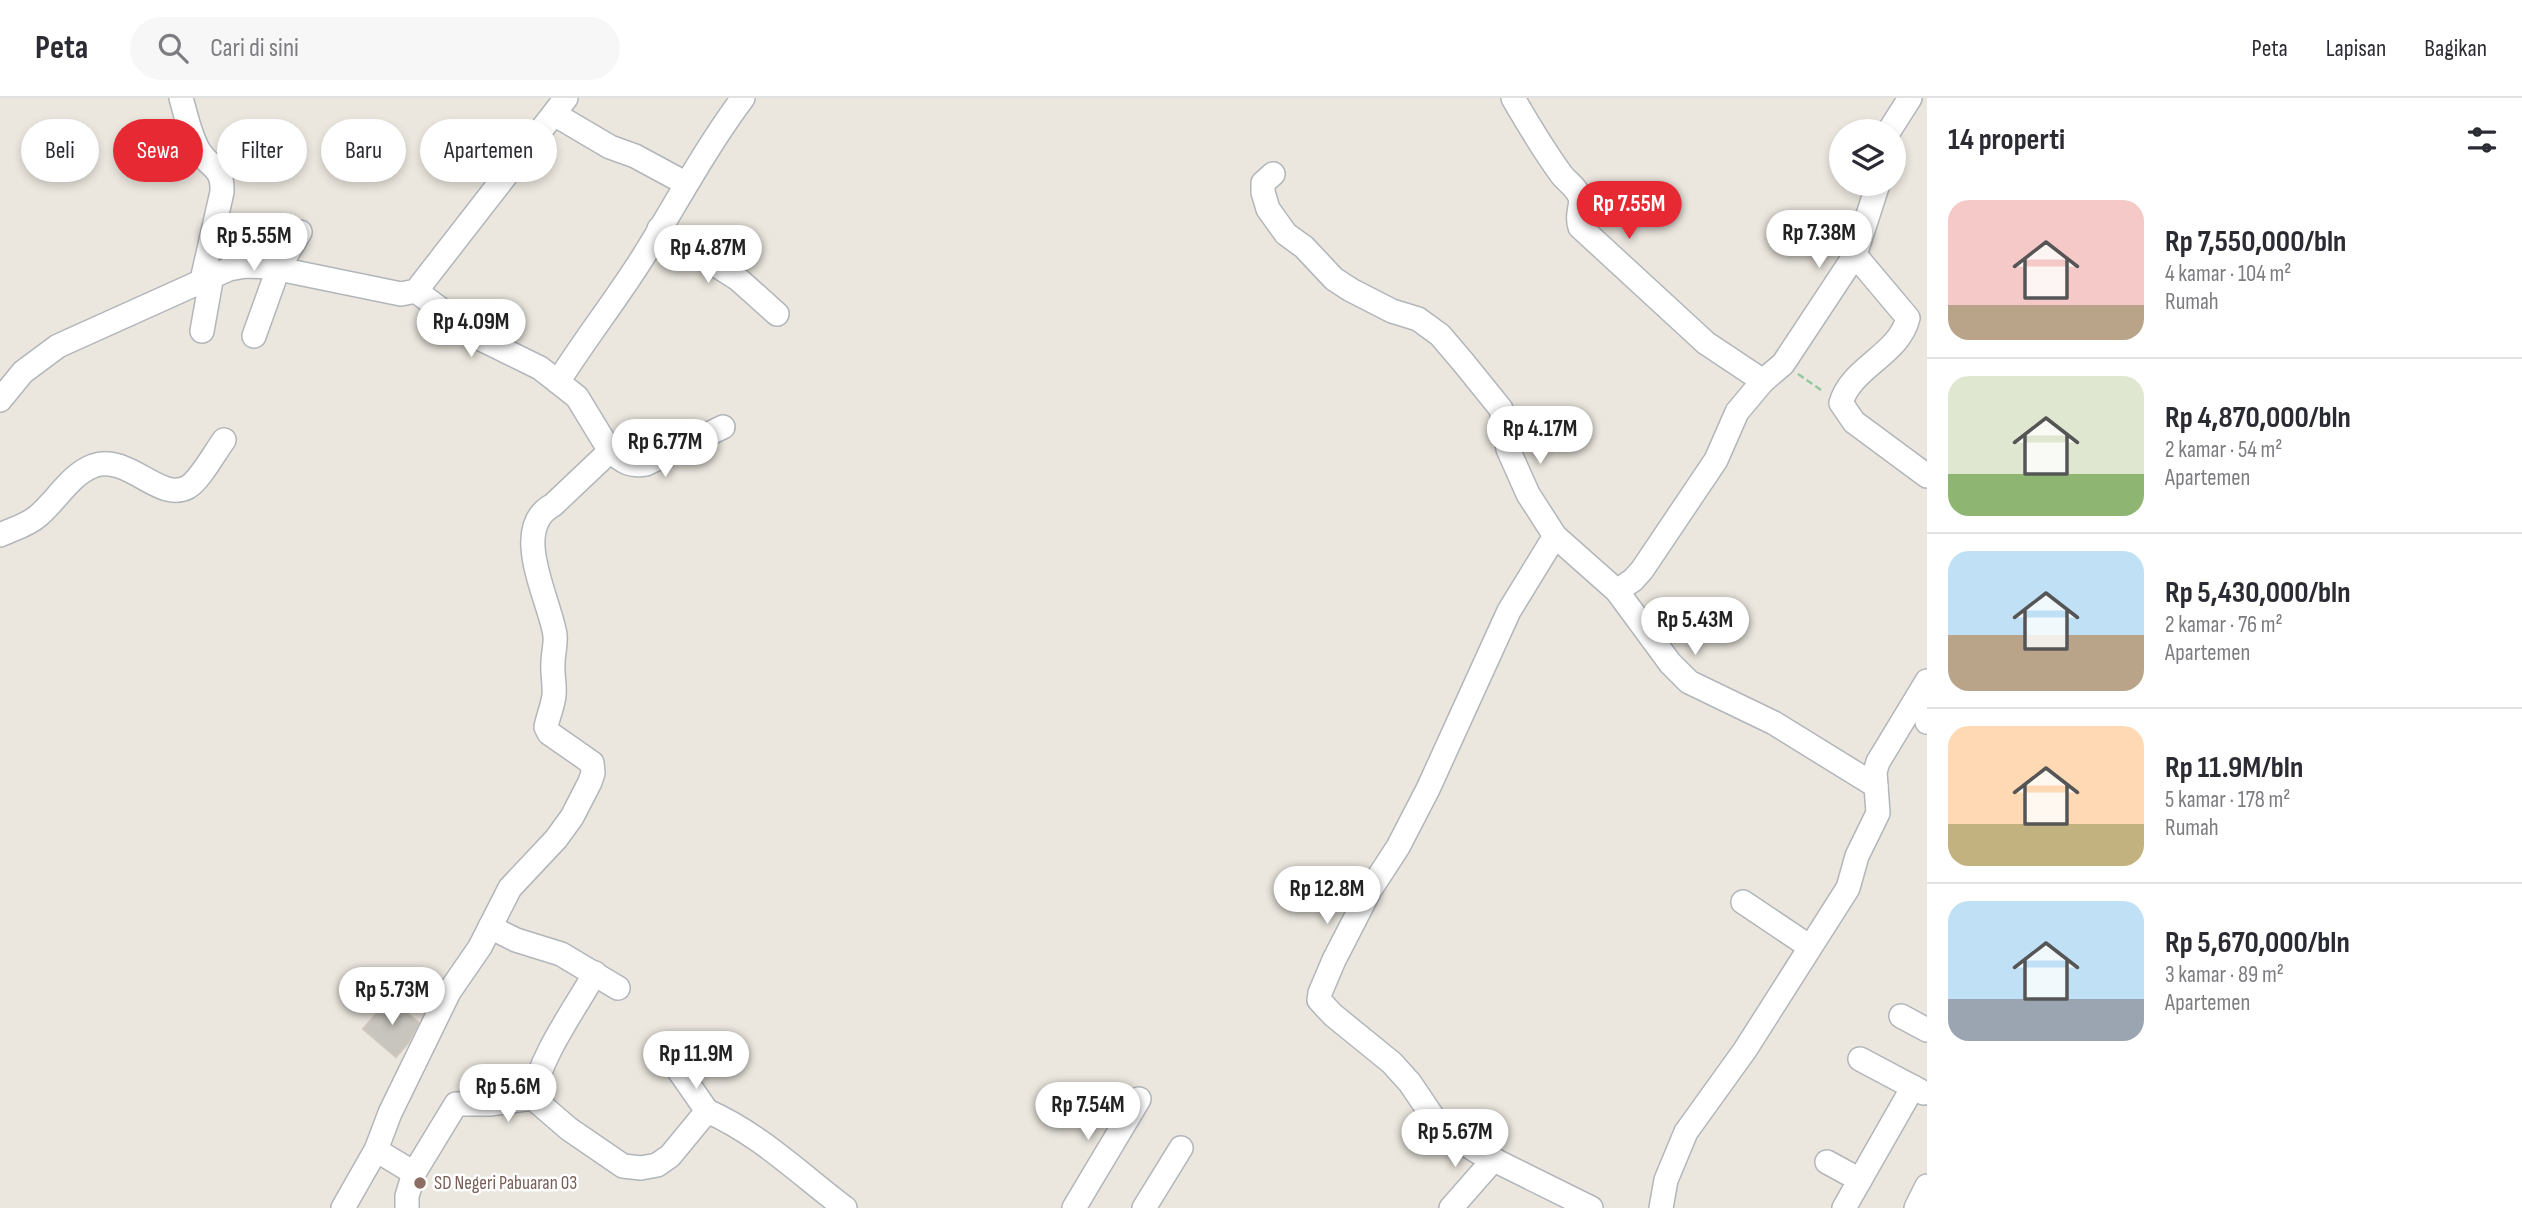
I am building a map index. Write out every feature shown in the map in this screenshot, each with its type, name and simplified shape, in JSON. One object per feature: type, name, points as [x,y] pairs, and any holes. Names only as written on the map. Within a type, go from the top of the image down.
[{"type":"street","points":[[181,98],[199,150],[222,179],[202,331]]},
{"type":"street","points":[[558,382],[629,278],[685,183],[743,98]]},
{"type":"street","points":[[1513,98],[1545,152],[1579,195],[1581,201],[1577,216],[1580,227],[1706,343],[1763,381]]},
{"type":"street","points":[[1897,119],[1910,98]]},
{"type":"street","points":[[0,400],[23,372],[51,350],[229,269],[246,266],[278,269],[401,294],[416,291],[560,106],[610,147],[635,156],[685,183]]},
{"type":"street","points":[[1273,174],[1263,183],[1263,192],[1268,209],[1286,234],[1304,247],[1342,285],[1392,311],[1418,319],[1440,335],[1490,393],[1501,409],[1508,449],[1528,494],[1555,536],[1617,591],[1670,663],[1689,682],[1774,723],[1876,786]]},
{"type":"street","points":[[1617,591],[1642,570],[1716,460],[1737,412],[1763,381],[1783,364],[1855,255],[1874,196]]},
{"type":"street","points":[[659,229],[738,279],[777,314]]},
{"type":"street","points":[[254,336],[278,269],[300,232]]},
{"type":"street","points":[[1855,255],[1908,318],[1900,336],[1853,381],[1843,394],[1841,403],[1854,422],[1927,476]]},
{"type":"street","points":[[416,291],[479,338],[540,368],[577,397],[610,451],[626,463],[646,464],[723,428]]},
{"type":"street","points":[[0,535],[33,520],[76,477],[94,466],[116,463],[166,488],[178,490],[189,486],[224,440]]},
{"type":"street","points":[[343,1208],[376,1150],[390,1113],[449,992],[480,947],[510,888],[549,847],[572,817],[593,774],[592,763],[549,733],[546,727],[554,694],[552,664],[555,635],[548,604],[535,568],[533,529],[543,510],[553,505],[610,451]]},
{"type":"street","points":[[1555,536],[1509,611],[1428,789],[1398,848],[1370,890],[1334,960],[1319,1000],[1333,1015],[1392,1063],[1410,1083],[1441,1129],[1591,1208]]},
{"type":"street","points":[[1661,1208],[1667,1180],[1686,1132],[1745,1050],[1848,888],[1857,856],[1878,813],[1875,772],[1882,751],[1927,681]]},
{"type":"street","points":[[1927,713],[1927,722]]},
{"type":"street","points":[[1743,902],[1810,947]]},
{"type":"street","points":[[490,927],[516,940],[561,954],[618,988]]},
{"type":"street","points":[[533,1098],[535,1086],[553,1046],[595,973]]},
{"type":"street","points":[[1901,1016],[1927,1030]]},
{"type":"street","points":[[1844,1208],[1920,1091],[1860,1059]]},
{"type":"street","points":[[675,1065],[707,1111],[744,1129],[845,1208]]},
{"type":"street","points":[[407,1208],[407,1196],[414,1173],[456,1104],[489,1104],[533,1098],[569,1129],[623,1166],[641,1168],[657,1165],[670,1156],[707,1111]]},
{"type":"street","points":[[1074,1208],[1139,1098]]},
{"type":"street","points":[[1144,1208],[1181,1148]]},
{"type":"street","points":[[376,1150],[414,1173]]},
{"type":"street","points":[[1451,1208],[1494,1159]]},
{"type":"street","points":[[1827,1162],[1860,1180]]},
{"type":"street","points":[[1916,1208],[1927,1186]]},
{"type":"path","points":[[1783,364],[1841,403]]},
{"type":"building","points":[[390,998],[419,1023],[396,1057],[363,1029]]},
{"type":"place","name":"SD Negeri Pabuaran 03","points":[[420,1183]]}]
